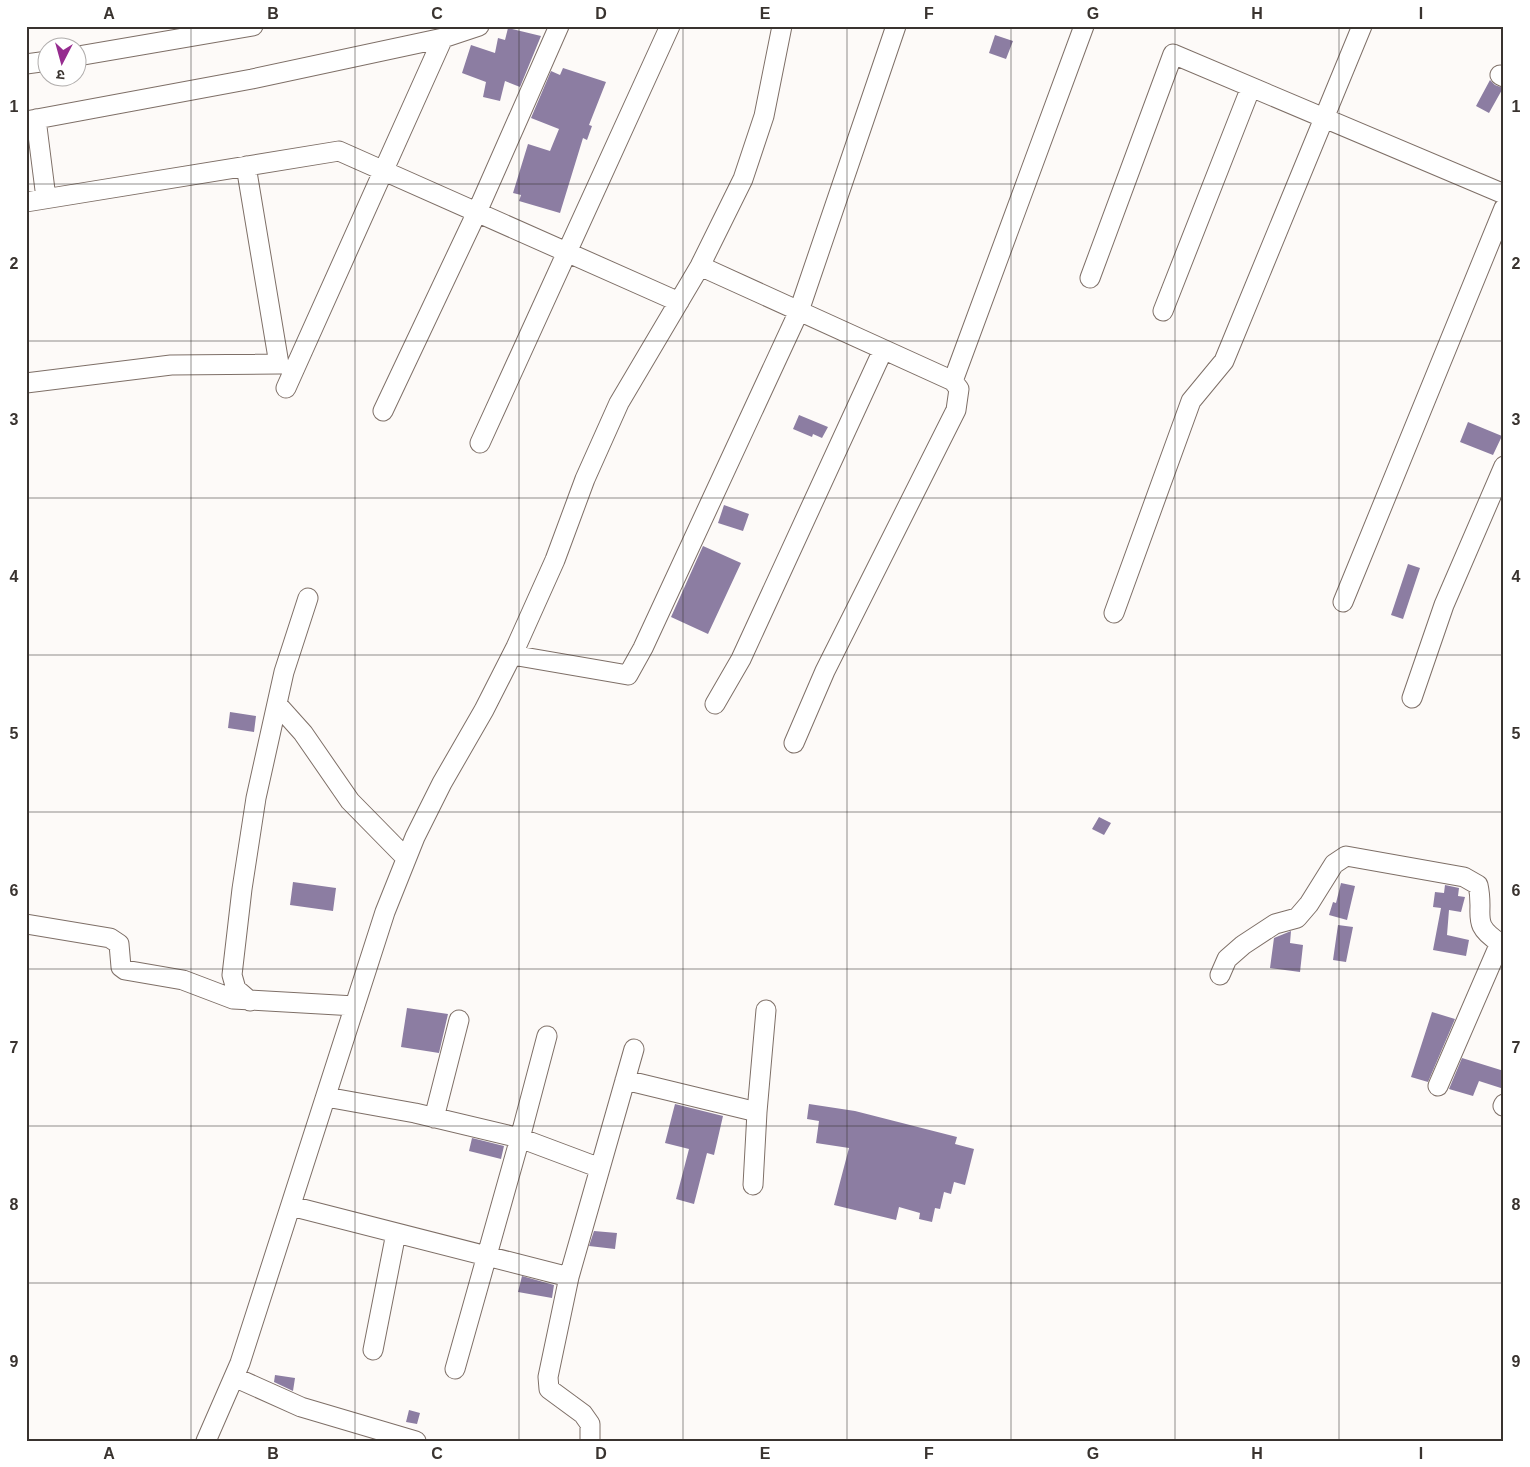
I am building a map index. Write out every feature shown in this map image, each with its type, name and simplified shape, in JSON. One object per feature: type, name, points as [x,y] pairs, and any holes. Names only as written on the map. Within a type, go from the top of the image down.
[{"type":"street","points":[[88,54],[253,26]]},
{"type":"street","points":[[46,198],[31,120],[252,79],[443,38],[479,26]]},
{"type":"street","points":[[383,411],[477,212],[559,26]]},
{"type":"street","points":[[480,443],[670,26]]},
{"type":"street","points":[[512,655],[628,675],[643,648],[799,311],[896,26]]},
{"type":"street","points":[[953,382],[1084,26]]},
{"type":"street","points":[[1114,613],[1192,401],[1224,361],[1362,26]]},
{"type":"street","points":[[206,1441],[234,1377],[385,912],[406,858],[442,783],[484,710],[512,655],[555,560],[585,479],[619,403],[648,351],[700,266],[743,179],[764,116],[777,31]]},
{"type":"street","points":[[286,388],[443,38]]},
{"type":"street","points":[[1090,278],[1173,54],[1504,194]]},
{"type":"street","points":[[1163,311],[1251,87]]},
{"type":"street","points":[[26,202],[339,151],[679,302]]},
{"type":"street","points":[[26,383],[170,365],[279,364],[246,166]]},
{"type":"street","points":[[1343,602],[1504,208]]},
{"type":"street","points":[[700,266],[953,382],[959,389],[956,410],[825,671],[794,743]]},
{"type":"street","points":[[715,704],[741,659],[883,350]]},
{"type":"street","points":[[1412,698],[1444,605],[1504,466]]},
{"type":"street","points":[[250,1001],[232,983],[232,966],[248,844],[284,672],[308,598]]},
{"type":"street","points":[[277,704],[303,733],[350,801],[406,858]]},
{"type":"street","points":[[1220,975],[1226,959],[1244,945],[1275,924],[1297,918],[1310,904],[1334,864],[1346,856],[1464,877],[1478,886],[1481,897],[1480,921],[1485,933],[1502,944],[1438,1086]]},
{"type":"street","points":[[26,924],[110,938],[120,944],[121,967],[125,970],[183,980],[218,994],[250,1001],[355,1006]]},
{"type":"street","points":[[753,1185],[766,1010]]},
{"type":"street","points":[[434,1118],[459,1020]]},
{"type":"street","points":[[455,1369],[547,1036]]},
{"type":"street","points":[[590,1441],[590,1424],[583,1414],[549,1389],[548,1377],[569,1277],[634,1049]]},
{"type":"street","points":[[625,1080],[758,1112]]},
{"type":"street","points":[[326,1097],[434,1118],[520,1138],[600,1168]]},
{"type":"street","points":[[291,1206],[569,1277]]},
{"type":"street","points":[[372,1350],[396,1232]]},
{"type":"street","points":[[234,1377],[301,1407],[416,1441]]},
{"type":"building","points":[[508,28],[541,36],[520,87],[505,81],[500,101],[483,97],[486,82],[462,73],[471,45],[495,53],[498,38],[505,40]]},
{"type":"building","points":[[995,35],[1013,41],[1006,59],[989,53]]},
{"type":"building","points":[[563,68],[606,82],[589,125],[592,126],[587,140],[583,138],[560,213],[519,201],[521,195],[513,193],[528,144],[550,151],[559,129],[531,118],[551,71],[560,75]]},
{"type":"building","points":[[1490,80],[1495,85],[1503,88],[1489,113],[1476,106]]},
{"type":"building","points":[[799,415],[828,427],[822,438],[813,434],[812,437],[793,429]]},
{"type":"building","points":[[1468,422],[1502,436],[1493,455],[1460,442]]},
{"type":"building","points":[[724,505],[749,514],[743,531],[718,523]]},
{"type":"building","points":[[703,546],[741,563],[708,634],[671,617]]},
{"type":"building","points":[[1408,564],[1420,568],[1403,619],[1391,615]]},
{"type":"building","points":[[230,712],[256,716],[254,732],[228,728]]},
{"type":"building","points":[[1099,817],[1111,823],[1104,835],[1092,829]]},
{"type":"building","points":[[293,882],[336,888],[333,911],[290,905]]},
{"type":"building","points":[[1341,883],[1355,886],[1347,920],[1329,915],[1333,902],[1336,903]]},
{"type":"building","points":[[1445,885],[1459,888],[1458,896],[1465,897],[1461,912],[1449,910],[1447,935],[1469,940],[1466,956],[1433,950],[1441,908],[1433,907],[1435,892],[1444,893]]},
{"type":"building","points":[[1338,925],[1353,927],[1346,962],[1333,960]]},
{"type":"building","points":[[1291,931],[1290,943],[1303,945],[1300,972],[1270,968],[1274,938]]},
{"type":"building","points":[[407,1008],[448,1014],[439,1053],[401,1047]]},
{"type":"building","points":[[1432,1012],[1455,1019],[1428,1082],[1411,1077]]},
{"type":"building","points":[[1462,1058],[1504,1071],[1504,1089],[1479,1081],[1473,1096],[1449,1089]]},
{"type":"building","points":[[675,1104],[723,1116],[714,1155],[707,1153],[694,1204],[676,1199],[689,1149],[665,1143]]},
{"type":"building","points":[[809,1104],[855,1111],[957,1137],[955,1144],[974,1149],[965,1185],[954,1182],[951,1194],[944,1192],[940,1209],[935,1208],[932,1222],[919,1219],[920,1213],[899,1207],[896,1220],[834,1205],[849,1148],[816,1143],[819,1121],[807,1119]]},
{"type":"building","points":[[472,1138],[504,1146],[501,1159],[469,1151]]},
{"type":"building","points":[[594,1231],[617,1233],[615,1249],[589,1246]]},
{"type":"building","points":[[522,1276],[554,1285],[552,1298],[518,1292]]},
{"type":"building","points":[[275,1375],[295,1378],[293,1391],[274,1382]]},
{"type":"building","points":[[409,1410],[420,1413],[417,1424],[406,1422]]}]
